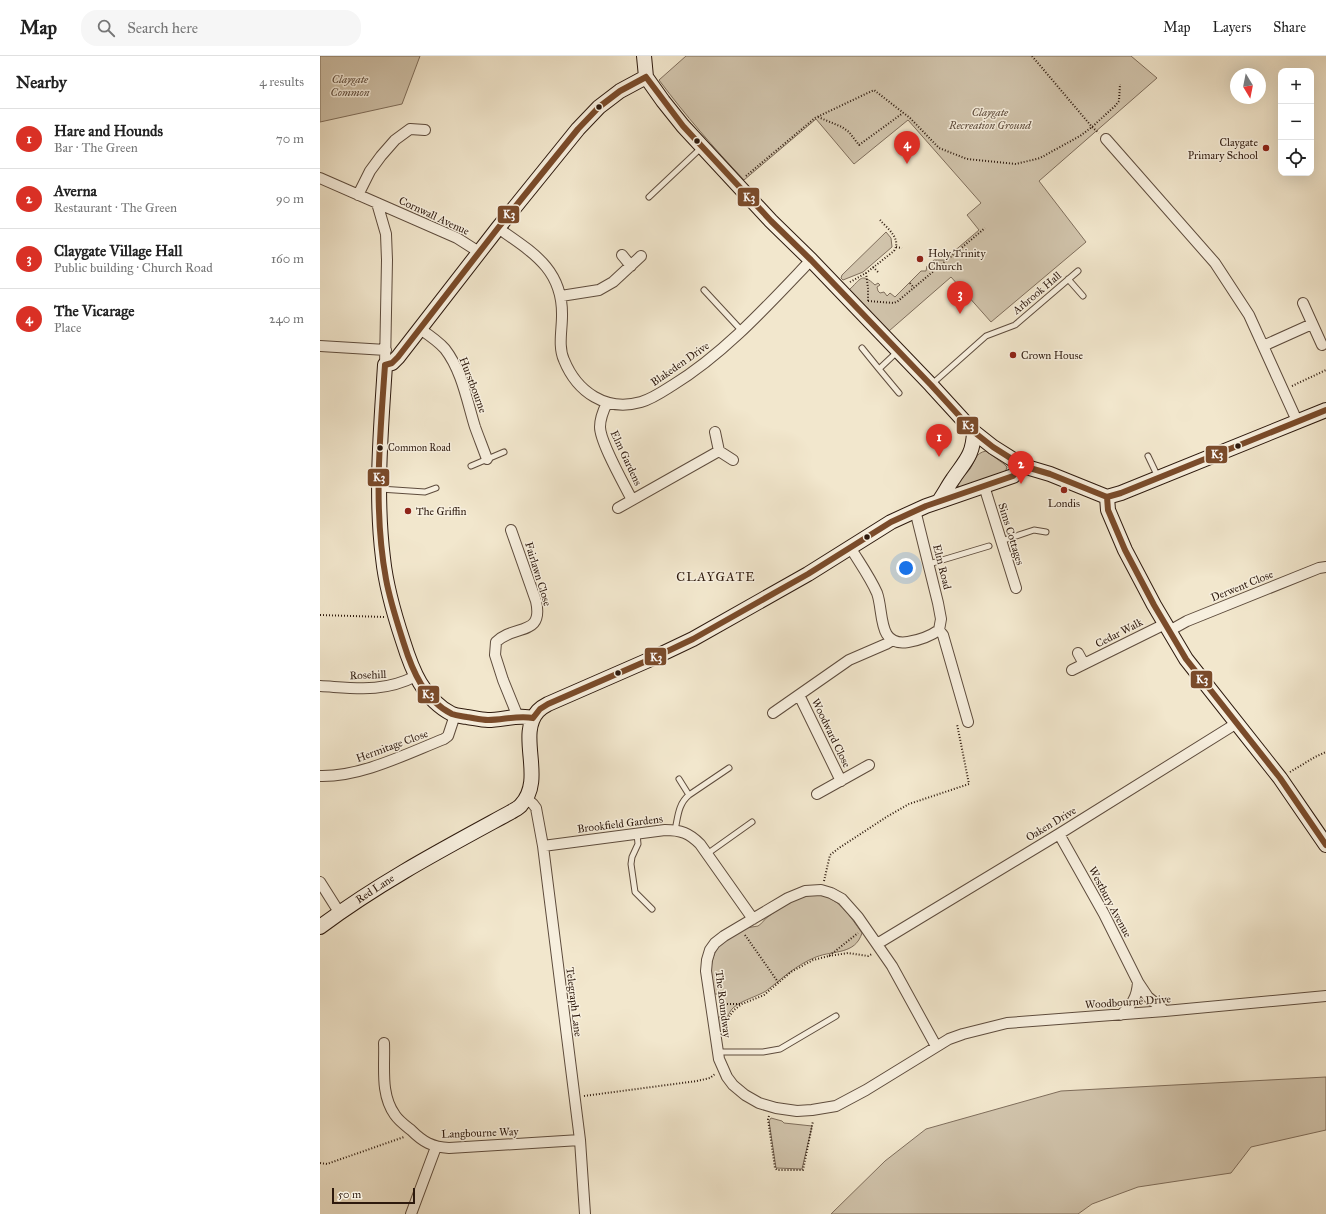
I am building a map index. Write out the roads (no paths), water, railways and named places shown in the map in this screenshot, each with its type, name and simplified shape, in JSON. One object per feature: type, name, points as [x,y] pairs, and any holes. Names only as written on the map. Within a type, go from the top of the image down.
[{"type":"street","points":[[644,56],[646,77],[663,101],[683,126],[771,222],[811,260],[974,432],[993,447],[1023,466],[1050,474],[1107,497],[1121,493],[1298,423],[1326,410]]},
{"type":"street","points":[[385,365],[398,357],[498,228],[578,129],[599,107],[620,90],[646,77]]},
{"type":"street","points":[[358,195],[370,171],[395,140],[410,129],[425,130]]},
{"type":"street","points":[[1106,139],[1215,263],[1249,315],[1298,423]]},
{"type":"street","points":[[320,178],[377,203],[386,234],[386,350],[381,420],[379,489],[383,559],[395,615],[416,676],[438,705],[455,715],[487,720],[525,716],[533,718],[540,709],[548,704],[693,639],[808,574],[891,522],[915,510],[1013,476],[1023,466]]},
{"type":"street","name":"Cornwall Avenue","points":[[377,203],[457,238],[480,252]]},
{"type":"street","name":"Blakeden Drive","points":[[498,228],[534,254],[547,267],[556,282],[561,296],[561,346],[563,358],[569,373],[580,386],[592,396],[607,403],[627,404],[640,402],[656,396],[683,379],[706,362],[742,330],[811,260]]},
{"type":"street","points":[[622,255],[631,266]]},
{"type":"street","points":[[561,296],[599,290],[613,282],[641,256]]},
{"type":"street","points":[[1303,304],[1322,345]]},
{"type":"street","points":[[1263,346],[1312,324]]},
{"type":"street","name":"Hurstbourne","points":[[420,329],[444,348],[452,361],[463,386],[475,427],[487,459]]},
{"type":"street","points":[[320,346],[386,350]]},
{"type":"street","name":"Elm Gardens","points":[[607,403],[601,415],[600,428],[603,441],[632,500]]},
{"type":"street","points":[[715,432],[719,450],[733,460]]},
{"type":"street","points":[[939,501],[952,480],[968,460],[974,442],[974,432]]},
{"type":"street","name":"Elm Gardens","points":[[618,508],[719,450]]},
{"type":"street","name":"Sims Cottages","points":[[984,486],[1016,588]]},
{"type":"street","points":[[1107,497],[1108,510],[1125,550],[1186,659],[1280,778],[1326,845]]},
{"type":"street","name":"Elm Road","points":[[915,510],[941,619],[939,630],[943,635],[948,650],[968,722]]},
{"type":"street","name":"Fairlawn Close","points":[[511,530],[538,611],[537,619],[533,624],[524,629],[510,633],[500,638],[496,642],[495,655],[518,717]]},
{"type":"street","points":[[850,548],[877,593],[884,627],[891,641],[897,643],[919,640],[930,636],[939,630]]},
{"type":"street","name":"Derwent Close","points":[[1167,627],[1319,568],[1326,567]]},
{"type":"street","name":"Cedar Walk","points":[[1072,670],[1167,627]]},
{"type":"street","name":"Woodward Close","points":[[773,713],[849,660],[891,641]]},
{"type":"street","points":[[1078,653],[1084,664]]},
{"type":"street","name":"Rosehill","points":[[320,686],[378,688],[392,686],[416,676]]},
{"type":"street","name":"Woodward Close","points":[[799,696],[841,781]]},
{"type":"street","name":"Hermitage Close","points":[[320,776],[344,775],[362,771],[444,739],[448,736],[455,715]]},
{"type":"street","name":"Red Lane","points":[[320,927],[339,912],[414,864],[521,806],[530,790],[532,777],[530,728],[533,718]]},
{"type":"street","name":"Oaken Drive","points":[[878,946],[1237,723]]},
{"type":"street","name":"Woodward Close","points":[[818,794],[869,765]]},
{"type":"street","name":"Telegraph Lane","points":[[526,798],[536,808],[543,846],[580,1140],[585,1214]]},
{"type":"street","name":"Brookfield Gardens","points":[[543,846],[665,830],[675,830],[692,835],[753,919]]},
{"type":"street","name":"Westbury Avenue","points":[[1059,834],[1104,914],[1138,982],[1148,997],[1165,1011]]},
{"type":"street","points":[[320,882],[339,912]]},
{"type":"street","name":"The Roundway","points":[[878,946],[858,917],[842,899],[821,890],[805,892],[788,898],[724,936],[715,943],[710,950],[706,970],[714,1034],[723,1069],[733,1085],[745,1096],[759,1103],[772,1107],[797,1111],[814,1110],[836,1106],[850,1099],[936,1046]]},
{"type":"street","points":[[878,946],[892,966],[936,1046]]},
{"type":"street","points":[[1121,1015],[1133,1003],[1138,992],[1138,982]]},
{"type":"street","name":"Woodbourne Drive","points":[[936,1046],[963,1034],[1007,1023],[1121,1015],[1326,996]]},
{"type":"street","name":"Langbourne Way","points":[[384,1043],[384,1080],[387,1101],[395,1116],[414,1134],[436,1147],[449,1148],[580,1140]]},
{"type":"street","points":[[411,1214],[436,1147]]},
{"type":"lane","points":[[649,197],[703,147]]},
{"type":"lane","name":"Arbrook Hall","points":[[931,385],[986,336],[1015,324],[1078,271]]},
{"type":"lane","points":[[1068,279],[1083,296]]},
{"type":"lane","points":[[704,290],[742,330]]},
{"type":"lane","points":[[862,348],[899,393]]},
{"type":"lane","points":[[879,369],[898,351]]},
{"type":"lane","points":[[472,466],[504,452]]},
{"type":"lane","points":[[1148,456],[1158,478]]},
{"type":"lane","points":[[379,489],[425,492],[436,488]]},
{"type":"lane","points":[[1001,541],[1034,530],[1046,532]]},
{"type":"lane","points":[[929,564],[989,546]]},
{"type":"lane","points":[[675,830],[680,805],[683,800],[688,795],[729,768]]},
{"type":"lane","points":[[679,778],[688,795]]},
{"type":"lane","points":[[707,854],[752,822]]},
{"type":"lane","points":[[637,834],[638,844],[632,857],[631,864],[635,892],[652,909]]},
{"type":"lane","points":[[718,1052],[768,1051],[780,1049],[836,1016]]},
{"type":"place","name":"Claygate Primary School","points":[[1266,148]]},
{"type":"place","name":"The Vicarage","points":[[907,164]]},
{"type":"place","name":"Holy Trinity Church","points":[[920,259]]},
{"type":"place","name":"Claygate Village Hall","points":[[960,314]]},
{"type":"place","name":"Crown House","points":[[1013,355]]},
{"type":"place","name":"Common Road","points":[[380,448]]},
{"type":"place","name":"Hare and Hounds","points":[[939,457]]},
{"type":"place","name":"Averna","points":[[1021,484]]},
{"type":"place","name":"Londis","points":[[1064,490]]},
{"type":"place","name":"The Griffin","points":[[408,511]]},
{"type":"district","name":"CLAYGATE","points":[[716,577]]},
{"type":"park label","name":"Claygate Common","points":[[350,85]]},
{"type":"park label","name":"Claygate Recreation Ground","points":[[990,118]]}]
